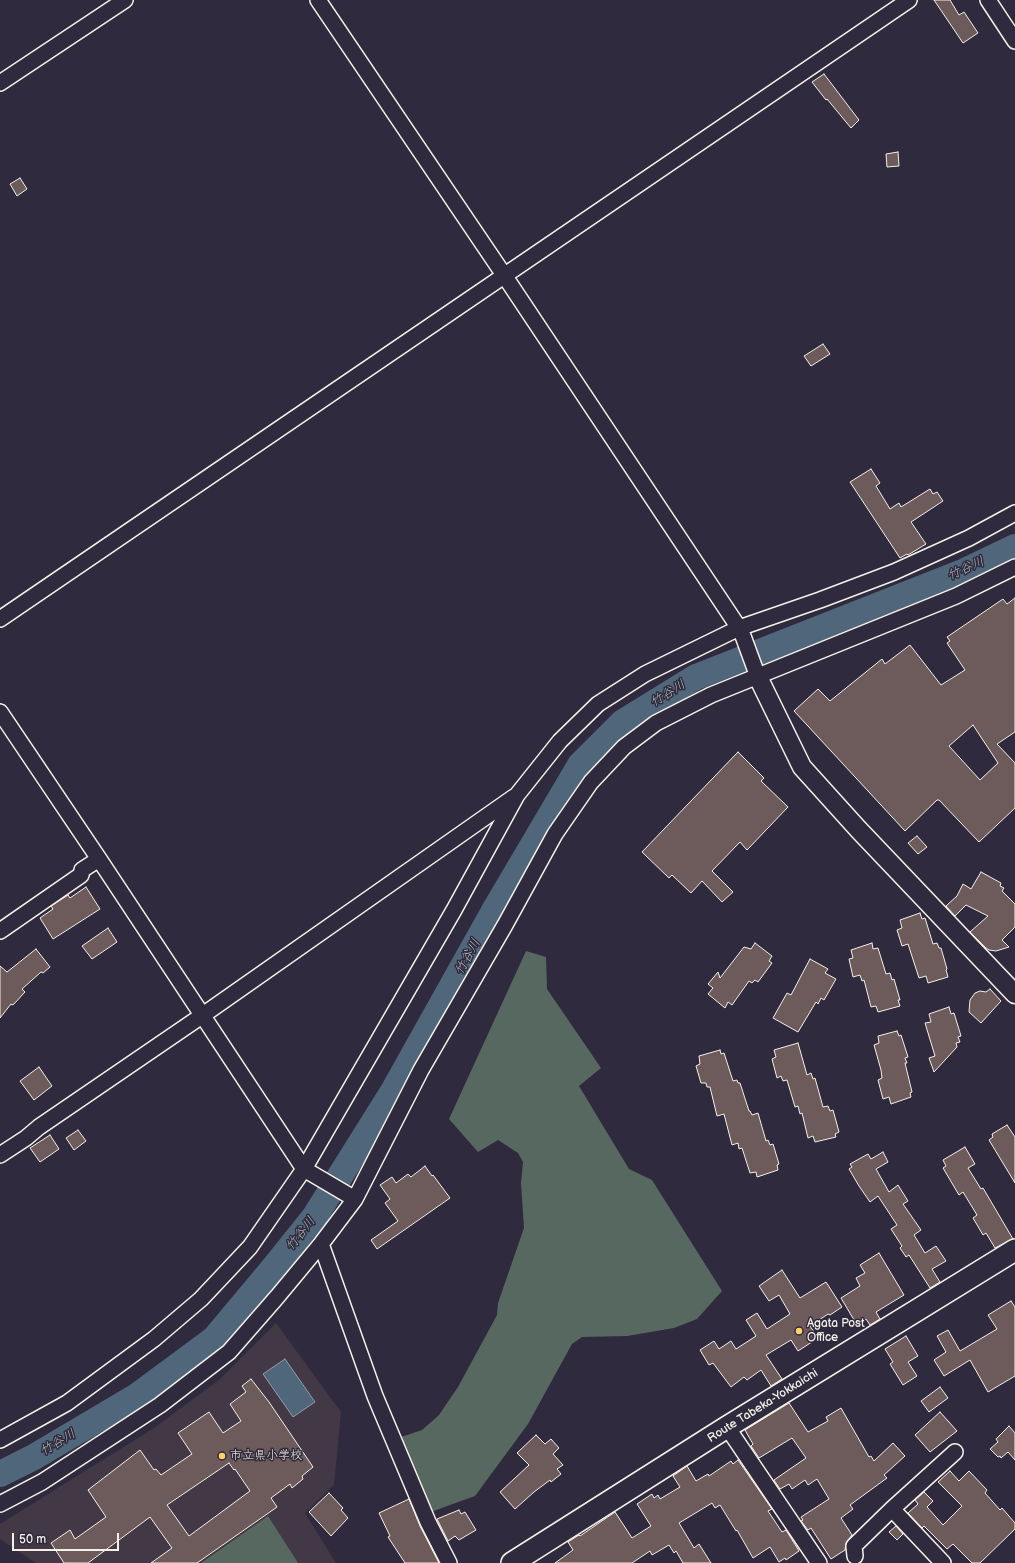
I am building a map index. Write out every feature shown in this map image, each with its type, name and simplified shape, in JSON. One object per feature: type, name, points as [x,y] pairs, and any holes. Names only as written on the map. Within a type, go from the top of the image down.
[{"type":"main road","name":"Route Tabeka-Yokkaichi","points":[[512,1563],[727,1427],[1015,1250]]},
{"type":"street","points":[[0,83],[125,0]]},
{"type":"street","points":[[318,0],[504,275],[741,632],[757,673],[802,767],[858,829],[1015,994]]},
{"type":"street","points":[[0,619],[909,0]]},
{"type":"street","points":[[988,0],[1015,41]]},
{"type":"street","points":[[0,1440],[67,1403],[154,1339],[201,1299],[250,1247],[304,1169],[363,1070],[517,795],[560,741],[598,704],[645,674],[741,632],[894,572],[969,538],[1015,514]]},
{"type":"street","points":[[0,1504],[42,1482],[154,1409],[229,1352],[321,1244],[351,1196],[420,1070],[505,925],[556,834],[591,782],[624,747],[656,723],[757,673],[956,596],[1015,566]]},
{"type":"street","points":[[0,712],[203,1015],[304,1169],[351,1196]]},
{"type":"street","points":[[0,1155],[517,795]]},
{"type":"street","points":[[0,931],[81,875],[82,870],[99,859]]},
{"type":"street","points":[[321,1244],[375,1396],[428,1522],[450,1563]]},
{"type":"street","points":[[727,1427],[819,1563]]},
{"type":"street","points":[[852,1561],[854,1546],[955,1452]]},
{"type":"street","points":[[892,1509],[943,1563]]},
{"type":"shaded area","name":"市立県小学校","points":[[276,1323],[341,1412],[334,1485],[305,1513],[336,1563],[36,1563],[0,1539],[0,1524],[154,1428],[220,1379]]},
{"type":"green space","points":[[526,951],[546,957],[547,989],[601,1068],[579,1086],[629,1169],[652,1180],[722,1291],[697,1319],[674,1328],[627,1336],[582,1337],[572,1344],[528,1424],[475,1496],[428,1513],[401,1437],[422,1430],[439,1415],[458,1387],[497,1315],[498,1303],[524,1228],[521,1183],[523,1162],[518,1153],[498,1140],[478,1152],[449,1119]]},
{"type":"green space","points":[[268,1516],[298,1563],[201,1563]]},
{"type":"water","points":[[285,1359],[315,1402],[293,1417],[263,1374]]},
{"type":"building","points":[[934,0],[950,0],[959,15],[964,12],[978,33],[963,43]]},
{"type":"building","points":[[824,74],[859,120],[851,128],[812,82]]},
{"type":"building","points":[[898,152],[899,166],[887,167],[886,154]]},
{"type":"building","points":[[20,178],[27,189],[17,196],[10,184]]},
{"type":"building","points":[[823,344],[830,354],[811,366],[804,356]]},
{"type":"building","points":[[871,469],[880,483],[876,486],[890,509],[899,503],[901,507],[930,489],[933,494],[937,492],[943,501],[911,522],[926,544],[908,555],[907,554],[900,558],[850,482]]},
{"type":"building","points":[[1015,598],[1015,732],[997,744],[1015,763],[1015,808],[979,842],[939,800],[937,800],[905,831],[794,711],[818,689],[830,701],[882,659],[885,664],[910,645],[941,685],[965,670],[947,643],[950,641],[947,637],[1003,599],[1007,604]],"holes":[[[973,725],[998,763],[980,780],[949,746]]]},
{"type":"building","points":[[738,752],[764,778],[761,781],[788,807],[747,850],[740,842],[712,871],[733,892],[722,902],[702,881],[691,893],[672,875],[669,878],[642,852]]},
{"type":"building","points":[[917,836],[927,847],[918,854],[908,843]]},
{"type":"building","points":[[981,872],[1001,883],[1000,886],[1004,888],[1002,891],[1015,904],[1015,927],[1002,940],[1009,947],[996,951],[986,948],[970,932],[988,916],[966,905],[955,916],[946,906],[957,896],[963,884],[971,889]]},
{"type":"building","points":[[86,887],[100,909],[53,939],[40,918],[53,909],[51,906],[68,895],[70,898]]},
{"type":"building","points":[[920,913],[922,919],[925,918],[933,944],[937,943],[939,948],[941,948],[948,977],[928,983],[926,976],[919,978],[908,944],[902,946],[897,930],[902,928],[900,920]]},
{"type":"building","points":[[108,928],[117,942],[92,959],[82,946]]},
{"type":"building","points":[[755,943],[772,956],[769,961],[772,963],[758,982],[755,980],[752,983],[749,981],[732,1005],[728,1002],[725,1008],[708,994],[713,988],[708,984],[718,972],[720,978],[744,947],[751,949]]},
{"type":"building","points":[[872,943],[873,949],[878,948],[886,974],[890,973],[892,980],[894,979],[900,1000],[898,1000],[900,1006],[878,1012],[876,1006],[871,1007],[864,980],[862,981],[860,975],[853,977],[849,959],[853,958],[851,950]]},
{"type":"building","points":[[36,949],[50,967],[43,973],[41,972],[22,989],[25,992],[13,1005],[11,1004],[0,1018],[0,966],[7,972]]},
{"type":"building","points":[[810,959],[828,969],[825,973],[836,979],[824,1000],[821,998],[818,1004],[816,1002],[798,1032],[773,1018],[787,993],[791,995]]},
{"type":"building","points":[[990,989],[1001,1001],[981,1023],[969,1012],[970,1000],[975,993],[980,991],[986,992]]},
{"type":"building","points":[[949,1007],[951,1014],[954,1013],[961,1036],[958,1037],[960,1042],[956,1043],[957,1047],[934,1072],[929,1058],[935,1056],[925,1023],[931,1022],[929,1014]]},
{"type":"building","points":[[897,1031],[899,1036],[901,1035],[908,1057],[905,1058],[907,1063],[905,1063],[912,1092],[910,1093],[911,1097],[891,1104],[889,1097],[883,1099],[878,1080],[882,1078],[881,1070],[874,1045],[879,1043],[878,1036]]},
{"type":"building","points":[[798,1043],[807,1075],[811,1073],[813,1079],[815,1078],[823,1107],[828,1106],[830,1111],[833,1110],[839,1132],[835,1134],[836,1137],[815,1142],[813,1136],[808,1138],[802,1113],[800,1114],[798,1106],[795,1107],[787,1080],[783,1081],[781,1076],[777,1078],[772,1059],[776,1057],[774,1050]]},
{"type":"building","points":[[720,1050],[721,1054],[724,1053],[733,1081],[737,1080],[738,1083],[740,1083],[749,1111],[752,1115],[758,1113],[766,1141],[768,1140],[770,1145],[773,1144],[779,1164],[777,1165],[778,1170],[757,1177],[756,1172],[750,1173],[742,1148],[739,1149],[738,1143],[732,1145],[724,1114],[717,1116],[710,1087],[707,1087],[706,1083],[701,1083],[696,1066],[700,1064],[699,1056]]},
{"type":"building","points":[[39,1067],[52,1086],[34,1100],[20,1081]]},
{"type":"building","points":[[1007,1125],[1015,1137],[1015,1183],[989,1140],[993,1137],[992,1134]]},
{"type":"building","points":[[78,1130],[86,1141],[74,1150],[66,1138]]},
{"type":"building","points":[[50,1135],[59,1149],[40,1162],[30,1148]]},
{"type":"building","points":[[965,1147],[975,1164],[968,1168],[981,1189],[983,1188],[1013,1239],[995,1248],[986,1233],[983,1235],[973,1218],[977,1215],[963,1192],[959,1195],[943,1168],[946,1166],[943,1160]]},
{"type":"building","points":[[883,1152],[888,1162],[876,1169],[889,1192],[898,1185],[908,1201],[903,1204],[921,1230],[914,1235],[925,1253],[936,1246],[946,1261],[932,1269],[940,1282],[930,1288],[909,1255],[906,1257],[900,1248],[902,1246],[891,1229],[897,1225],[878,1196],[870,1202],[849,1169],[852,1167],[850,1164],[868,1154],[871,1159]]},
{"type":"building","points":[[425,1166],[450,1198],[377,1249],[371,1240],[398,1221],[385,1203],[390,1199],[380,1185],[392,1177],[396,1183],[408,1174],[411,1177]]},
{"type":"building","points":[[879,1253],[904,1295],[876,1312],[880,1319],[870,1325],[866,1319],[857,1325],[841,1298],[860,1286],[856,1278],[865,1273],[860,1265]]},
{"type":"building","points":[[782,1270],[800,1298],[826,1282],[842,1307],[810,1326],[818,1338],[798,1351],[791,1340],[766,1355],[782,1379],[771,1386],[761,1370],[747,1380],[744,1377],[731,1387],[713,1363],[709,1365],[700,1350],[714,1341],[719,1349],[731,1341],[736,1349],[756,1336],[746,1320],[757,1313],[767,1329],[790,1314],[779,1295],[769,1301],[759,1286]]},
{"type":"building","points":[[1011,1301],[1015,1307],[1015,1376],[988,1392],[970,1360],[944,1376],[934,1360],[946,1352],[937,1336],[948,1330],[960,1351],[997,1329],[988,1315]]},
{"type":"building","points":[[906,1336],[918,1356],[908,1362],[917,1376],[903,1385],[890,1364],[893,1362],[885,1349]]},
{"type":"building","points":[[251,1379],[269,1402],[313,1467],[302,1476],[303,1479],[292,1488],[290,1484],[271,1498],[277,1507],[197,1563],[151,1563],[172,1548],[150,1517],[88,1563],[64,1563],[51,1543],[70,1530],[75,1539],[106,1517],[88,1490],[140,1450],[154,1470],[156,1469],[161,1475],[192,1454],[178,1433],[209,1412],[223,1433],[241,1421],[230,1404],[246,1392],[242,1386]],"holes":[[[229,1463],[234,1470],[235,1469],[250,1491],[189,1536],[167,1505]]]},
{"type":"building","points":[[940,1387],[948,1398],[929,1412],[921,1401]]},
{"type":"building","points":[[789,1403],[808,1432],[828,1421],[826,1417],[841,1408],[869,1457],[871,1456],[874,1461],[893,1443],[905,1456],[884,1475],[887,1478],[850,1505],[853,1509],[841,1518],[852,1535],[846,1543],[845,1550],[831,1559],[811,1528],[808,1530],[801,1521],[803,1520],[801,1517],[829,1499],[817,1479],[808,1485],[805,1480],[792,1489],[789,1484],[780,1489],[774,1480],[806,1458],[792,1438],[759,1458],[751,1446],[753,1444],[745,1430]]},
{"type":"building","points":[[940,1412],[957,1431],[930,1452],[915,1435]]},
{"type":"building","points":[[1009,1426],[1015,1433],[1015,1460],[1008,1452],[1001,1458],[990,1449],[998,1442],[996,1439]]},
{"type":"building","points":[[536,1435],[545,1444],[551,1439],[559,1448],[553,1454],[563,1465],[557,1469],[561,1474],[534,1492],[515,1509],[500,1492],[529,1465],[517,1453]]},
{"type":"building","points":[[738,1460],[772,1509],[768,1511],[782,1532],[786,1530],[799,1551],[786,1560],[785,1558],[779,1562],[770,1547],[753,1558],[737,1530],[736,1531],[720,1505],[715,1508],[712,1503],[679,1523],[694,1548],[699,1544],[711,1563],[683,1563],[676,1551],[674,1553],[669,1545],[652,1555],[650,1551],[632,1563],[555,1563],[573,1550],[568,1542],[579,1535],[580,1536],[615,1512],[632,1538],[651,1526],[637,1504],[652,1494],[654,1498],[658,1495],[660,1499],[680,1487],[673,1476],[687,1466],[696,1481],[708,1474],[709,1476],[731,1461],[733,1464]]},
{"type":"building","points":[[950,1471],[959,1481],[969,1471],[987,1490],[985,1493],[1000,1510],[1002,1508],[1015,1523],[1015,1529],[980,1563],[972,1563],[953,1544],[947,1549],[924,1526],[922,1528],[908,1513],[918,1504],[915,1500],[924,1492],[933,1501],[927,1507],[943,1525],[962,1506],[938,1482]]},
{"type":"building","points":[[329,1493],[343,1508],[341,1510],[348,1518],[331,1536],[309,1512]]},
{"type":"building","points":[[409,1499],[420,1526],[439,1563],[405,1563],[388,1537],[390,1536],[379,1513]]},
{"type":"building","points":[[459,1510],[461,1514],[465,1512],[476,1530],[459,1540],[455,1536],[448,1541],[437,1519]]},
{"type":"building","points":[[896,1526],[903,1534],[897,1540],[889,1532]]},
{"type":"waterway","name":"竹谷川","points":[[0,1474],[34,1457],[137,1396],[214,1339],[275,1266],[315,1216],[392,1093],[495,909],[580,765],[623,722],[696,677],[965,571],[1015,547]]},
{"type":"place","name":"Agata Post Office","points":[[799,1331]]},
{"type":"place","name":"市立県小学校","points":[[222,1456]]}]
